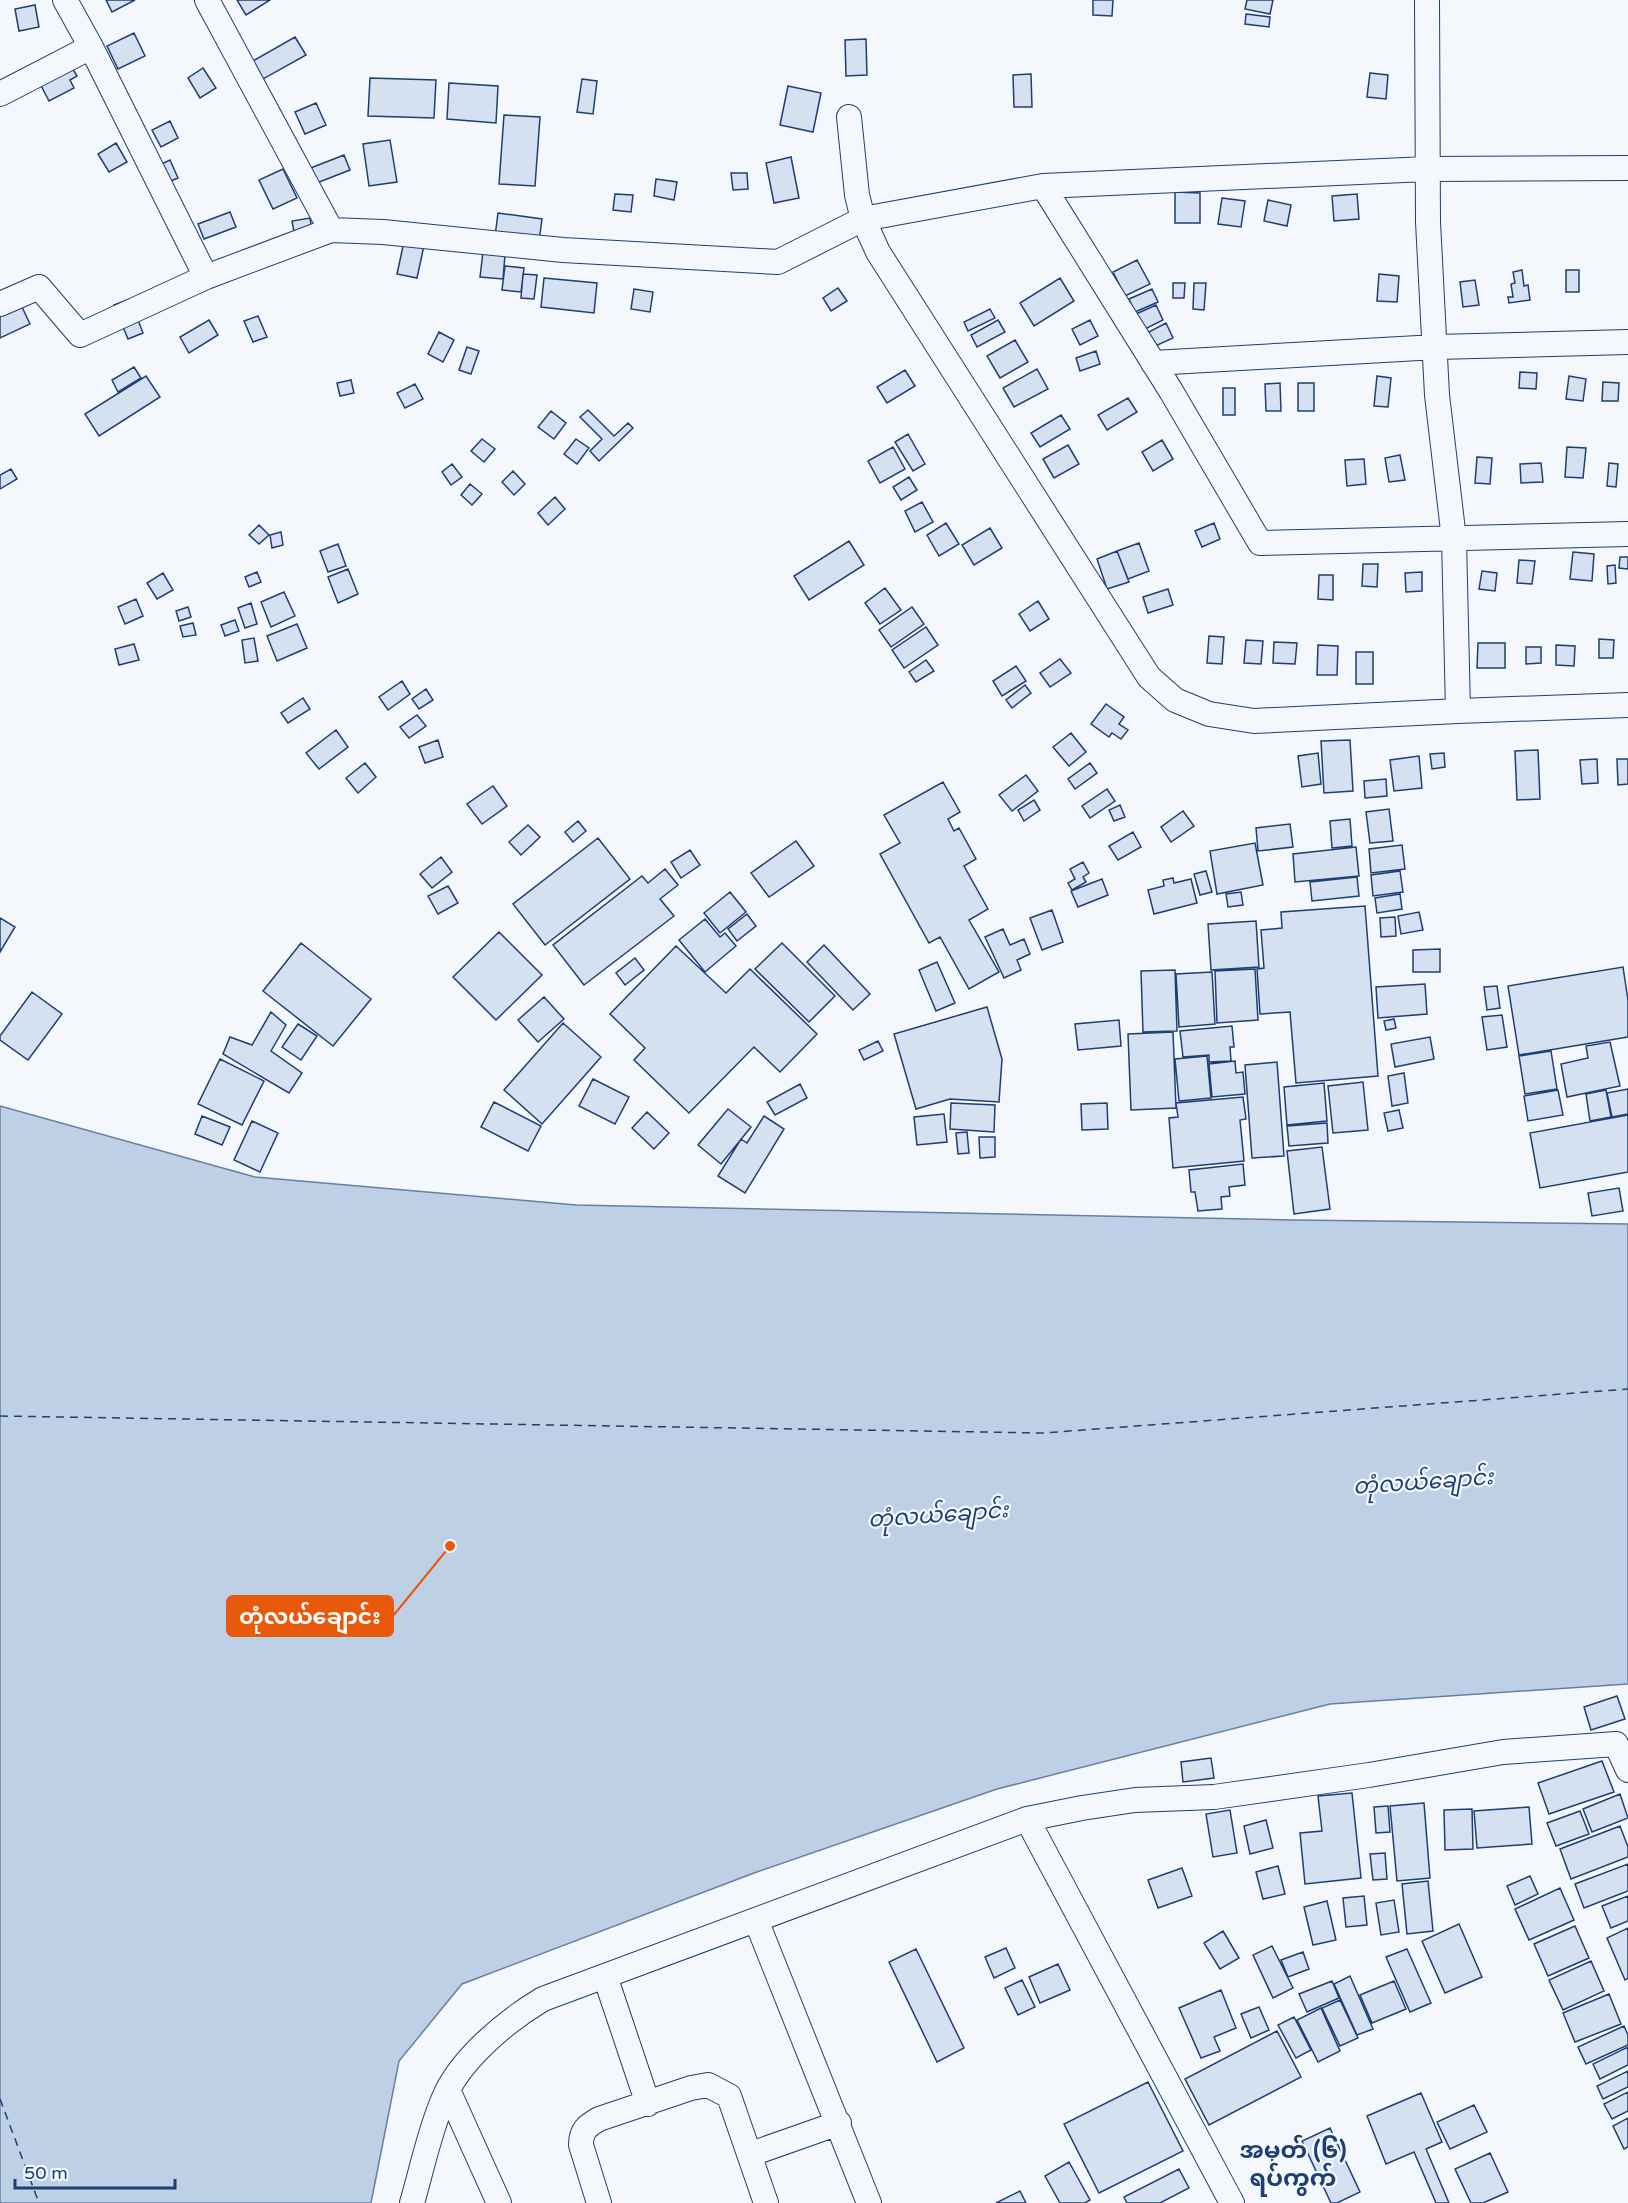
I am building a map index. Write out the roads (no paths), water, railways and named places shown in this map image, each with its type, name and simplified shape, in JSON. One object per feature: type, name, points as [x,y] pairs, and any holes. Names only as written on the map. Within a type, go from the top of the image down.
[{"type":"street","points":[[65,0],[91,46],[206,277]]},
{"type":"street","points":[[207,0],[331,230]]},
{"type":"street","points":[[1427,0],[1428,222],[1437,395],[1454,539],[1458,711]]},
{"type":"street","points":[[0,94],[91,46]]},
{"type":"street","points":[[849,117],[857,195],[863,219],[878,252],[1149,677],[1175,700],[1209,714],[1254,721],[1628,705]]},
{"type":"street","points":[[0,304],[39,287],[80,335],[206,277],[331,230],[383,232],[563,250],[778,262],[863,219],[1043,186],[1427,169],[1628,168]]},
{"type":"street","points":[[1043,186],[1153,363],[1260,543],[1628,534]]},
{"type":"street","points":[[1153,363],[1436,347],[1628,342]]},
{"type":"street","points":[[412,2203],[435,2124],[448,2090],[464,2065],[518,2013],[543,1999],[1027,1819],[1135,1800],[1225,1795],[1369,1775],[1503,1752],[1616,1744],[1628,1770]]},
{"type":"street","points":[[1027,1819],[1232,2203]]},
{"type":"street","points":[[756,1920],[839,2123],[869,2203]]},
{"type":"street","points":[[604,1976],[648,2104]]},
{"type":"street","points":[[599,2203],[580,2145],[581,2135],[586,2127],[599,2119],[691,2088],[708,2085],[729,2096],[751,2154],[766,2203]]},
{"type":"street","points":[[448,2090],[499,2203]]},
{"type":"street","points":[[751,2154],[839,2123]]},
{"type":"water","points":[[0,1106],[255,1177],[576,1205],[1292,1220],[1628,1224],[1628,1684],[1330,1704],[997,1789],[754,1873],[462,1984],[399,2061],[371,2203],[0,2203]]},
{"type":"place","name":"တုံလယ်ချောင်း","points":[[450,1546]]},
{"type":"district","name":"အမှတ် (၆) ရပ်ကွက်","points":[[1293,2164]]}]
